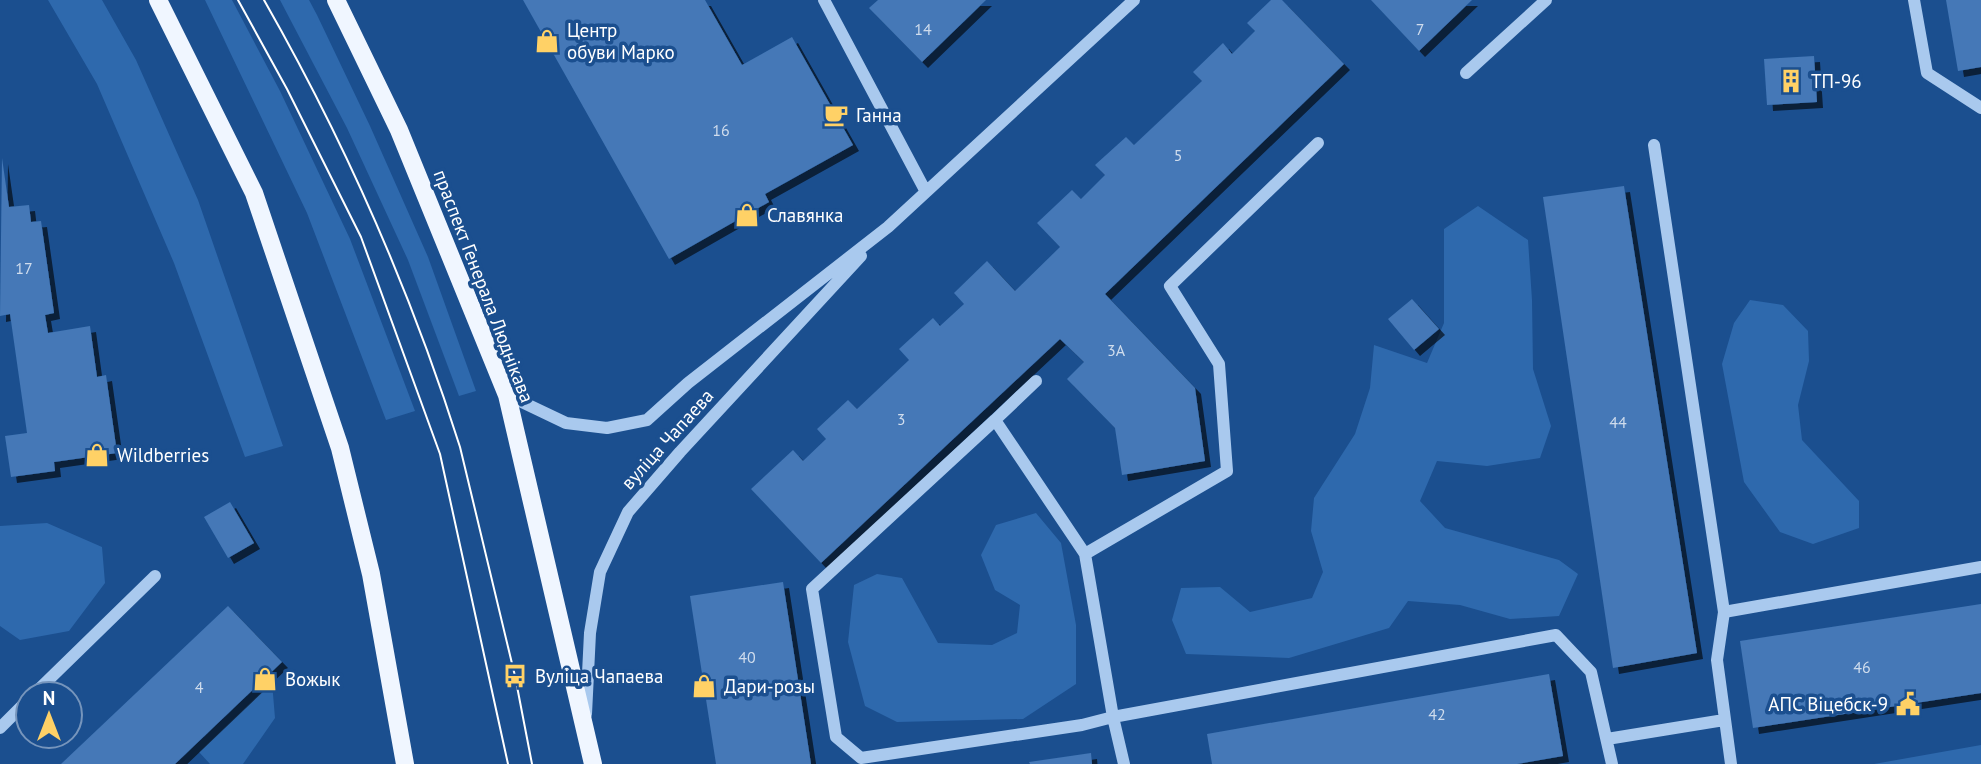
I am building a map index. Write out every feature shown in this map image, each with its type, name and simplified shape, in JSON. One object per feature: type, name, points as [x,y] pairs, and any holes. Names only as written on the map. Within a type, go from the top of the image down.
[{"type":"main road","points":[[158,0],[254,193],[340,448],[371,574],[405,764]]},
{"type":"main road","name":"праспект Генерала Люднікава","points":[[336,0],[399,130],[507,395],[593,764]]},
{"type":"street","points":[[824,0],[926,192]]},
{"type":"street","name":"вуліца Чапаева","points":[[586,729],[590,633],[600,572],[628,512],[888,227],[1134,0]]},
{"type":"street","points":[[1466,73],[1546,0]]},
{"type":"street","points":[[1913,0],[1927,72],[1981,108]]},
{"type":"street","points":[[1085,554],[1227,471],[1219,363],[1170,286],[1318,143]]},
{"type":"street","points":[[1654,145],[1724,612],[1717,660],[1731,764]]},
{"type":"street","name":"вуліца Чапаева","points":[[507,395],[566,423],[607,428],[647,420],[688,383],[888,227]]},
{"type":"street","points":[[1036,381],[812,589],[836,737],[861,758],[1082,725],[1556,635],[1591,672],[1612,764]]},
{"type":"street","points":[[995,420],[1085,554],[1113,717],[1124,764]]},
{"type":"street","points":[[1724,612],[1981,567]]},
{"type":"street","points":[[48,680],[155,576]]},
{"type":"street","points":[[0,727],[14,714]]},
{"type":"street","points":[[1607,739],[1724,720]]},
{"type":"shaded area","points":[[48,0],[102,0],[136,60],[198,200],[283,446],[245,457],[174,263],[97,84]]},
{"type":"shaded area","points":[[205,0],[232,0],[280,91],[350,239],[415,411],[386,420],[307,213]]},
{"type":"shaded area","points":[[280,0],[309,0],[317,15],[428,257],[476,391],[459,396],[408,260],[347,128]]},
{"type":"shaded area","points":[[1478,206],[1528,240],[1533,369],[1551,426],[1540,458],[1487,466],[1437,461],[1420,501],[1445,528],[1559,560],[1578,574],[1559,616],[1510,619],[1460,605],[1408,601],[1389,628],[1289,658],[1186,654],[1172,620],[1181,588],[1220,587],[1250,612],[1312,598],[1323,572],[1311,531],[1314,498],[1355,434],[1370,388],[1374,345],[1427,363],[1444,323],[1444,229]]},
{"type":"shaded area","points":[[1750,300],[1783,305],[1808,331],[1809,361],[1798,405],[1802,440],[1859,501],[1859,528],[1813,544],[1780,532],[1744,482],[1722,364],[1734,323]]},
{"type":"shaded area","points":[[1036,513],[1061,543],[1076,625],[1076,684],[1023,719],[897,722],[865,706],[848,642],[854,585],[877,574],[902,578],[938,643],[992,645],[1017,633],[1020,605],[995,590],[981,555],[996,525]]},
{"type":"shaded area","points":[[47,523],[102,547],[105,583],[69,631],[20,640],[0,626],[0,526]]},
{"type":"shaded area","points":[[272,682],[275,718],[243,764],[210,764],[199,752]]},
{"type":"shaded area","points":[[1981,745],[1981,764],[1874,764]]},
{"type":"building","points":[[523,0],[705,0],[742,65],[792,37],[853,145],[765,194],[769,202],[669,259]]},
{"type":"building","points":[[878,0],[986,0],[922,62],[869,8]]},
{"type":"building","points":[[1271,0],[1282,0],[1344,64],[1105,294],[1195,388],[1205,461],[1122,475],[1115,428],[1067,379],[1084,362],[1060,339],[821,563],[751,489],[793,450],[803,461],[826,439],[817,429],[848,400],[857,409],[909,360],[899,349],[933,318],[940,326],[964,304],[954,293],[987,261],[1015,291],[1060,247],[1037,223],[1072,190],[1081,199],[1105,175],[1095,165],[1126,137],[1134,145],[1202,81],[1193,72],[1223,43],[1232,54],[1255,31],[1247,23]]},
{"type":"building","points":[[1371,0],[1472,0],[1419,51]]},
{"type":"building","points":[[1946,0],[1981,0],[1981,67],[1958,71]]},
{"type":"building","name":"ТП-96","points":[[1814,56],[1817,102],[1767,105],[1764,59]]},
{"type":"building","points":[[2,158],[9,207],[29,205],[31,222],[41,221],[54,313],[45,315],[48,333],[90,326],[97,377],[106,375],[117,453],[54,462],[55,471],[11,477],[5,436],[27,433],[10,314],[0,316]]},
{"type":"building","points":[[1624,186],[1697,653],[1613,668],[1543,197]]},
{"type":"building","points":[[1412,299],[1439,329],[1414,350],[1388,319]]},
{"type":"building","points":[[230,502],[254,543],[228,558],[204,517]]},
{"type":"building","points":[[783,582],[811,764],[716,764],[690,596]]},
{"type":"building","points":[[1981,604],[1981,693],[1753,728],[1740,641]]},
{"type":"building","points":[[228,606],[282,662],[175,764],[61,764],[76,750],[84,750],[84,742]]},
{"type":"building","points":[[1549,674],[1563,756],[1517,764],[1212,764],[1207,734]]},
{"type":"building","points":[[1091,753],[1092,764],[1029,762]]},
{"type":"tram line","points":[[238,0],[287,89],[361,237],[440,454],[508,764]]},
{"type":"tram line","points":[[264,0],[349,163],[398,275],[441,389],[460,447],[515,676],[532,764]]},
{"type":"place","name":"Центр обуви Марко","points":[[547,41]]},
{"type":"place","name":"ТП-96","points":[[1791,81]]},
{"type":"place","name":"Ганна","points":[[836,115]]},
{"type":"place","name":"Славянка","points":[[747,215]]},
{"type":"place","name":"Wildberries","points":[[97,455]]},
{"type":"place","name":"Вуліца Чапаева","points":[[515,676]]},
{"type":"place","name":"Вожык","points":[[265,679]]},
{"type":"place","name":"Дари-розы","points":[[704,686]]},
{"type":"place","name":"АПС Віцебск-9","points":[[1908,704]]}]
